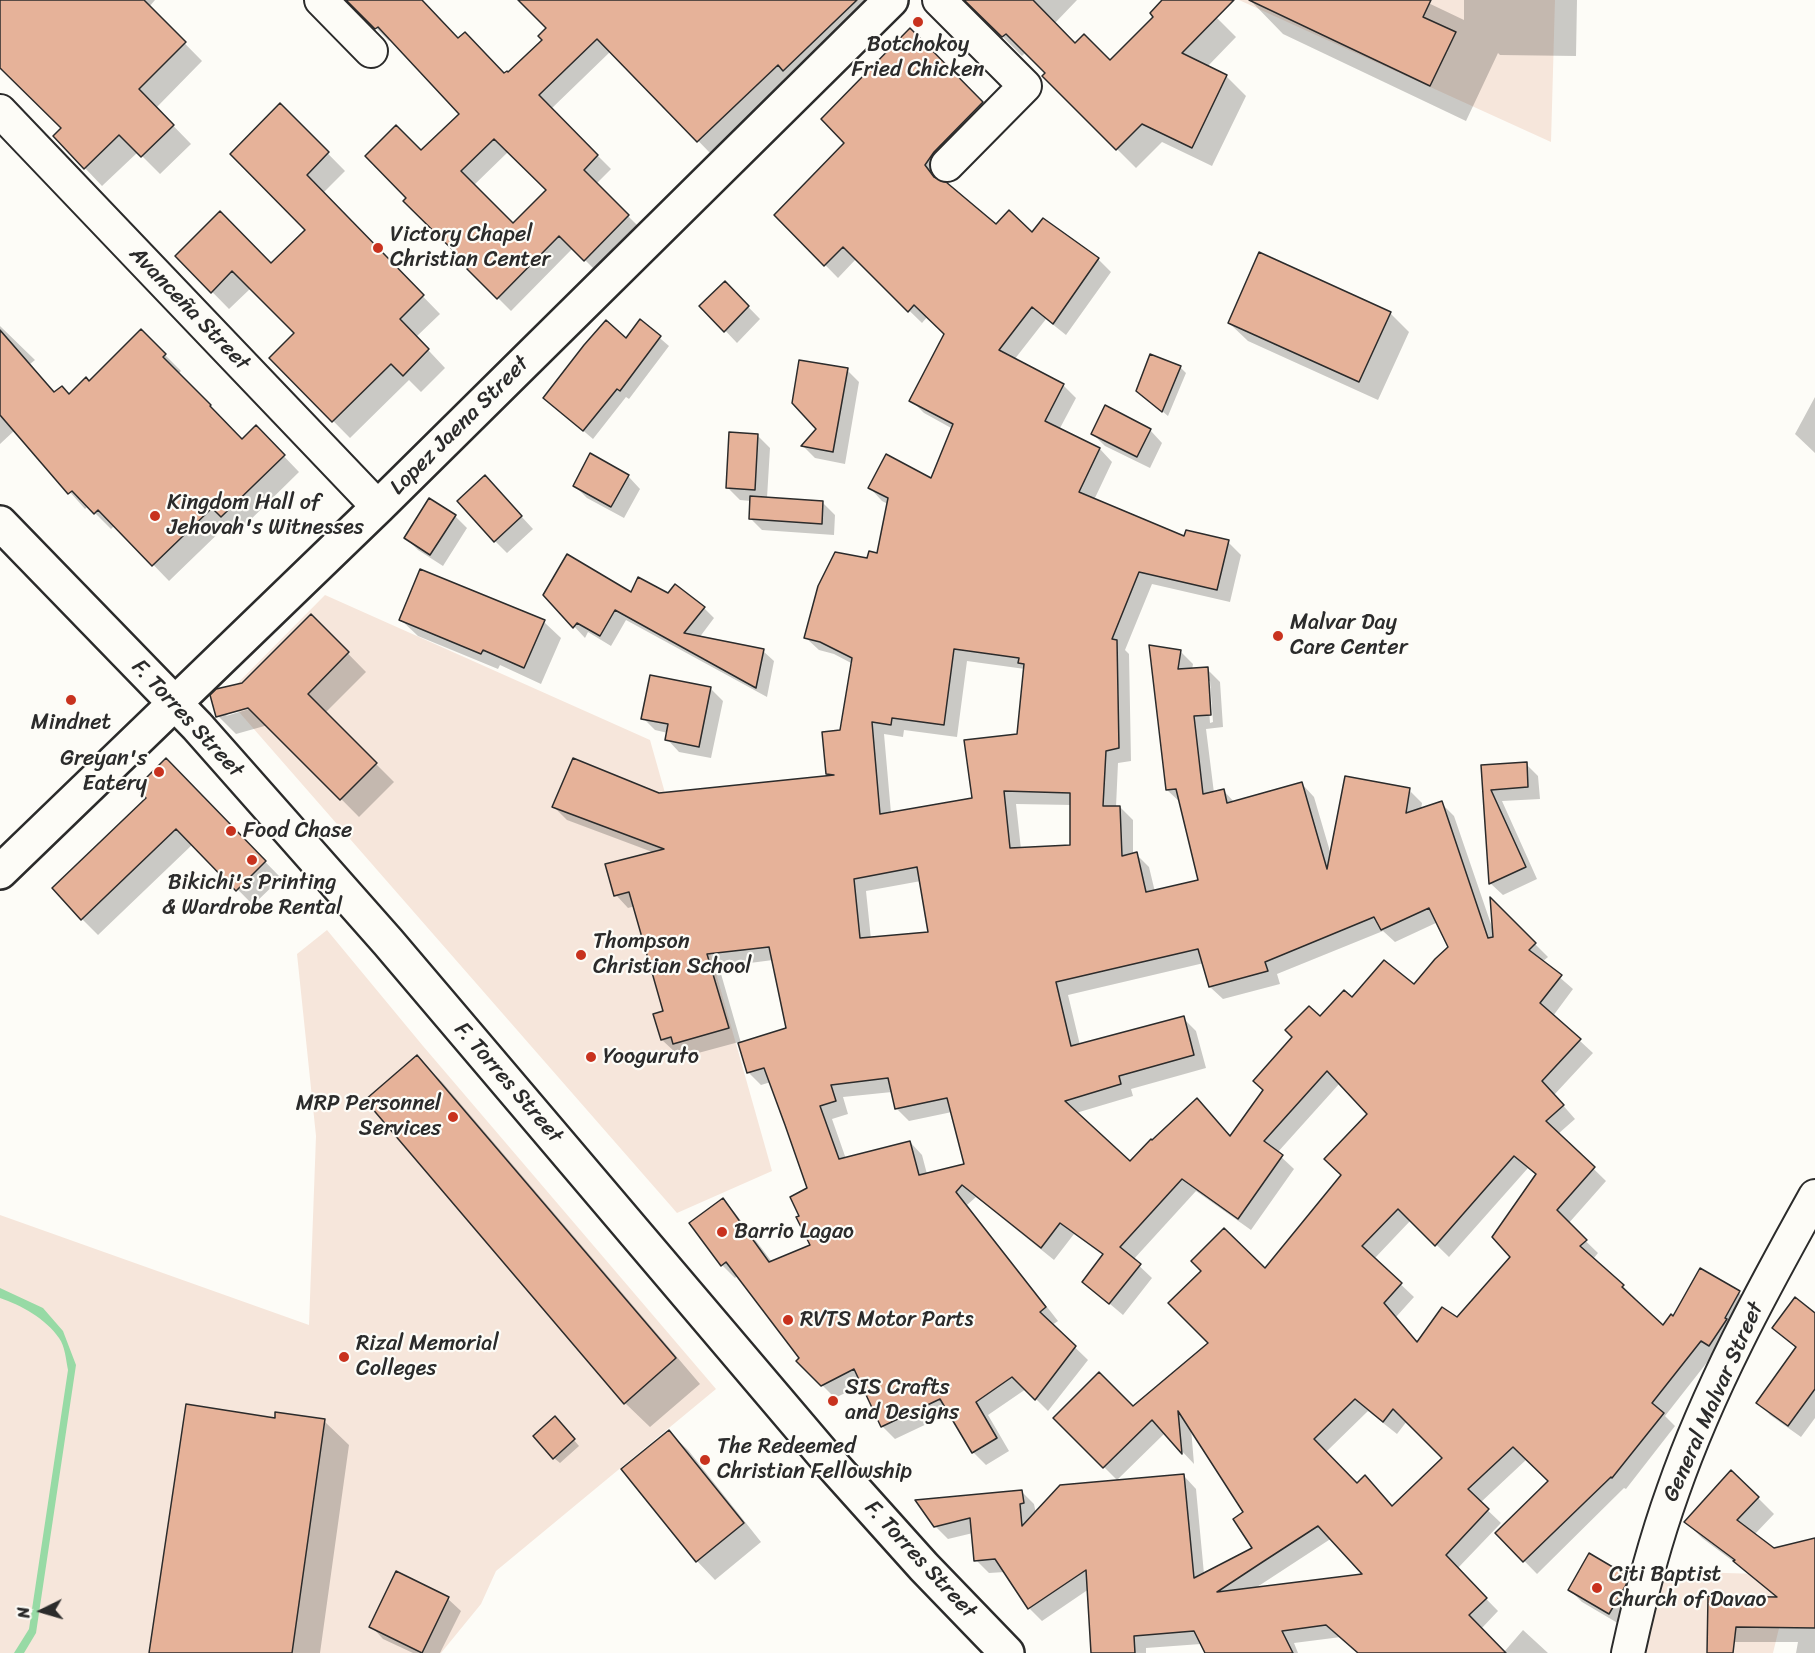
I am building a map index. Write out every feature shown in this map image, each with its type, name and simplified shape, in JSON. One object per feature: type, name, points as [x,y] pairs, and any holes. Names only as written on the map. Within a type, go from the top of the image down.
[{"type":"main road","name":"Lopez Jaena Street","points":[[0,872],[378,507],[891,0]]},
{"type":"main road","name":"F. Torres Street","points":[[0,523],[175,702],[388,942],[828,1460],[924,1568],[1007,1653]]},
{"type":"street","points":[[321,0],[371,51]]},
{"type":"street","points":[[939,0],[1025,86],[947,165]]},
{"type":"street","name":"Avanceña Street","points":[[0,111],[378,507]]},
{"type":"street","name":"General Malvar Street","points":[[1628,1653],[1644,1582],[1677,1479],[1740,1338],[1773,1271],[1815,1196]]},
{"type":"shaded area","points":[[1239,0],[1555,0],[1551,142]]},
{"type":"shaded area","name":"Thompson Christian School","points":[[325,595],[650,740],[772,1171],[677,1213],[225,696]]},
{"type":"shaded area","name":"Rizal Memorial Colleges","points":[[327,930],[716,1389],[496,1571],[481,1604],[441,1653],[0,1653],[0,1215],[309,1325],[316,1136],[297,954]]},
{"type":"shaded area","points":[[1660,1571],[1792,1575],[1773,1653],[1646,1653]]},
{"type":"green space","points":[[0,1288],[43,1308],[63,1331],[76,1365],[36,1633],[24,1653],[14,1653],[29,1629],[68,1370],[63,1345],[54,1331],[32,1314],[0,1298]]},
{"type":"building","points":[[0,0],[144,0],[186,42],[139,89],[174,125],[141,157],[119,135],[84,169],[53,136],[61,128],[0,68]]},
{"type":"building","points":[[346,0],[422,0],[458,38],[465,32],[504,73],[508,72],[542,40],[538,36],[546,28],[518,0],[857,0],[783,71],[778,65],[697,142],[597,39],[539,95],[598,155],[584,170],[629,215],[584,261],[559,236],[497,299],[467,269],[469,266],[403,201],[406,198],[365,156],[396,125],[421,150],[459,114],[378,27],[375,29]],"holes":[[[494,139],[546,190],[513,223],[461,171]]]},
{"type":"building","points":[[964,0],[1033,0],[1075,43],[1084,34],[1110,60],[1153,17],[1150,13],[1162,0],[1234,0],[1182,53],[1227,75],[1192,148],[1142,124],[1116,150],[1042,76],[1045,73],[1006,34],[1002,37]]},
{"type":"building","points":[[1249,0],[1431,0],[1423,17],[1456,32],[1430,86]]},
{"type":"building","points":[[910,28],[983,102],[934,152],[925,165],[934,177],[946,182],[996,224],[1009,210],[1032,232],[1043,218],[1099,258],[1053,324],[1032,307],[999,350],[1064,384],[1045,421],[1100,448],[1079,492],[1184,536],[1186,530],[1229,540],[1217,590],[1139,572],[1112,639],[1117,640],[1119,748],[1106,751],[1103,806],[1120,806],[1122,856],[1137,852],[1146,892],[1198,880],[1176,789],[1166,790],[1149,645],[1181,650],[1178,669],[1208,667],[1211,715],[1194,716],[1203,794],[1224,789],[1227,803],[1302,782],[1327,869],[1345,776],[1410,788],[1406,813],[1442,801],[1488,938],[1493,937],[1490,897],[1536,943],[1529,950],[1562,975],[1540,1003],[1581,1039],[1542,1081],[1564,1105],[1546,1121],[1595,1167],[1557,1210],[1587,1240],[1580,1246],[1624,1285],[1622,1287],[1663,1325],[1671,1314],[1673,1316],[1700,1268],[1740,1291],[1725,1318],[1727,1319],[1709,1346],[1701,1341],[1652,1403],[1664,1413],[1612,1478],[1523,1562],[1495,1533],[1548,1481],[1513,1447],[1468,1489],[1489,1509],[1446,1555],[1487,1598],[1469,1615],[1506,1653],[1358,1653],[1326,1625],[1282,1631],[1293,1653],[1205,1653],[1194,1631],[1134,1636],[1135,1653],[1091,1653],[1086,1570],[1028,1609],[995,1559],[974,1561],[970,1518],[934,1527],[915,1500],[1022,1490],[1024,1503],[1020,1504],[1022,1526],[1060,1485],[1184,1474],[1194,1578],[1252,1548],[1233,1519],[1243,1512],[1178,1411],[1182,1454],[1152,1420],[1103,1468],[1053,1418],[1099,1372],[1133,1406],[1208,1343],[1168,1303],[1201,1271],[1191,1261],[1224,1228],[1265,1268],[1341,1175],[1324,1159],[1367,1114],[1327,1071],[1264,1141],[1283,1155],[1238,1219],[1182,1179],[1120,1247],[1141,1264],[1109,1304],[1082,1282],[1103,1254],[1060,1223],[1041,1248],[962,1185],[956,1192],[1046,1307],[1040,1312],[1076,1346],[1035,1400],[1012,1377],[976,1402],[997,1438],[972,1453],[940,1399],[881,1427],[854,1369],[821,1386],[796,1361],[799,1358],[726,1262],[721,1266],[689,1223],[723,1198],[769,1262],[810,1245],[796,1217],[799,1216],[790,1197],[807,1188],[785,1125],[764,1068],[747,1073],[738,1043],[786,1028],[769,947],[707,954],[729,1028],[673,1044],[671,1037],[661,1040],[653,1014],[663,1011],[629,892],[614,896],[605,864],[664,849],[552,807],[573,758],[659,793],[834,775],[826,774],[822,732],[840,730],[852,658],[820,642],[804,638],[818,586],[835,552],[867,558],[869,551],[877,553],[888,498],[868,488],[886,454],[931,478],[953,424],[909,401],[944,334],[914,305],[908,312],[843,247],[824,266],[774,215],[844,143],[821,119]],"holes":[[[954,649],[1019,658],[1018,663],[1024,664],[1017,734],[964,740],[972,798],[880,814],[872,722],[891,725],[892,718],[944,725]],[[1004,791],[1070,793],[1070,845],[1010,848]],[[917,867],[928,932],[860,938],[854,879]],[[1429,908],[1448,947],[1414,984],[1384,960],[1352,997],[1344,990],[1320,1016],[1309,1006],[1285,1030],[1292,1037],[1253,1081],[1263,1090],[1230,1136],[1197,1098],[1130,1161],[1065,1101],[1121,1084],[1119,1076],[1194,1055],[1184,1016],[1071,1046],[1056,982],[1198,949],[1209,987],[1268,971],[1265,962],[1374,917],[1381,930]],[[888,1078],[895,1109],[947,1098],[964,1164],[919,1175],[910,1141],[839,1159],[820,1106],[836,1101],[831,1085]],[[1514,1156],[1536,1174],[1492,1237],[1510,1257],[1457,1317],[1442,1307],[1417,1342],[1384,1303],[1402,1283],[1362,1246],[1398,1209],[1435,1246]],[[1355,1399],[1383,1422],[1393,1409],[1442,1458],[1392,1506],[1365,1475],[1357,1483],[1314,1439]],[[1318,1526],[1362,1574],[1217,1592]]]},
{"type":"building","points":[[280,103],[329,152],[307,175],[424,295],[400,319],[429,349],[403,376],[391,364],[332,422],[269,358],[294,333],[232,271],[211,293],[175,256],[220,211],[271,263],[305,230],[230,154]]},
{"type":"building","points":[[1259,252],[1391,312],[1359,382],[1228,323]]},
{"type":"building","points":[[725,281],[749,306],[724,332],[699,306]]},
{"type":"building","points":[[640,319],[661,336],[620,391],[617,389],[583,431],[543,398],[606,320],[626,338]]},
{"type":"building","points":[[141,329],[166,354],[163,357],[242,439],[256,425],[285,455],[221,517],[212,508],[152,566],[98,510],[94,514],[72,491],[68,494],[0,415],[0,330],[54,392],[62,386],[69,394],[86,377],[89,381]]},
{"type":"building","points":[[1150,354],[1181,366],[1162,412],[1136,391]]},
{"type":"building","points":[[799,360],[848,368],[833,452],[801,446],[816,429],[792,403]]},
{"type":"building","points":[[1105,405],[1151,429],[1137,457],[1091,434]]},
{"type":"building","points":[[729,432],[758,434],[755,490],[726,488]]},
{"type":"building","points":[[590,453],[629,475],[611,507],[573,486]]},
{"type":"building","points":[[485,475],[522,516],[494,542],[457,501]]},
{"type":"building","points":[[750,496],[823,501],[822,524],[749,519]]},
{"type":"building","points":[[429,498],[456,515],[430,555],[404,538]]},
{"type":"building","points":[[567,554],[631,592],[638,577],[668,593],[675,584],[705,607],[684,633],[764,649],[756,688],[615,610],[600,636],[577,623],[573,628],[543,595]]},
{"type":"building","points":[[420,569],[545,620],[524,668],[483,650],[481,654],[399,620]]},
{"type":"building","points":[[311,614],[349,652],[308,694],[377,763],[340,800],[248,708],[216,717],[210,695],[216,689],[242,683]]},
{"type":"building","points":[[650,675],[711,687],[699,747],[665,740],[668,724],[641,719]]},
{"type":"building","points":[[166,758],[266,861],[236,891],[176,829],[81,920],[52,888],[146,798],[136,788]]},
{"type":"building","points":[[1527,762],[1528,787],[1491,790],[1526,867],[1489,884],[1481,765]]},
{"type":"building","points":[[417,1055],[676,1358],[624,1404],[365,1100]]},
{"type":"building","points":[[1795,1297],[1815,1313],[1815,1389],[1788,1426],[1756,1403],[1796,1347],[1772,1328]]},
{"type":"building","points":[[186,1404],[275,1418],[275,1412],[325,1419],[292,1653],[149,1653]]},
{"type":"building","points":[[555,1416],[575,1439],[553,1459],[533,1436]]},
{"type":"building","points":[[669,1430],[744,1523],[696,1562],[621,1469]]},
{"type":"building","points":[[1731,1470],[1759,1497],[1737,1520],[1774,1548],[1815,1538],[1815,1628],[1736,1627],[1733,1653],[1707,1653],[1708,1596],[1777,1597],[1733,1561],[1735,1560],[1684,1522]]},
{"type":"building","points":[[1589,1553],[1628,1576],[1626,1585],[1609,1614],[1568,1590]]},
{"type":"building","points":[[396,1571],[449,1597],[422,1653],[369,1627]]},
{"type":"place","name":"Botchokoy Fried Chicken","points":[[918,22]]},
{"type":"place","name":"Victory Chapel Christian Center","points":[[378,248]]},
{"type":"place","name":"Kingdom Hall of Jehovah's Witnesses","points":[[155,516]]},
{"type":"place","name":"Malvar Day Care Center","points":[[1278,636]]},
{"type":"place","name":"Mindnet","points":[[71,700]]},
{"type":"place","name":"Greyan's Eatery","points":[[159,772]]},
{"type":"place","name":"Food Chase","points":[[231,831]]},
{"type":"place","name":"Bikichi's Printing & Wardrobe Rental","points":[[252,860]]},
{"type":"place","name":"Thompson Christian School","points":[[581,955]]},
{"type":"place","name":"Yooguruto","points":[[591,1057]]},
{"type":"place","name":"MRP Personnel Services","points":[[453,1117]]},
{"type":"place","name":"Barrio Lagao","points":[[722,1232]]},
{"type":"place","name":"RVTS Motor Parts","points":[[788,1320]]},
{"type":"place","name":"Rizal Memorial Colleges","points":[[344,1357]]},
{"type":"place","name":"SIS Crafts and Designs","points":[[833,1401]]},
{"type":"place","name":"The Redeemed Christian Fellowship","points":[[705,1460]]},
{"type":"place","name":"Citi Baptist Church of Davao","points":[[1597,1588]]}]
